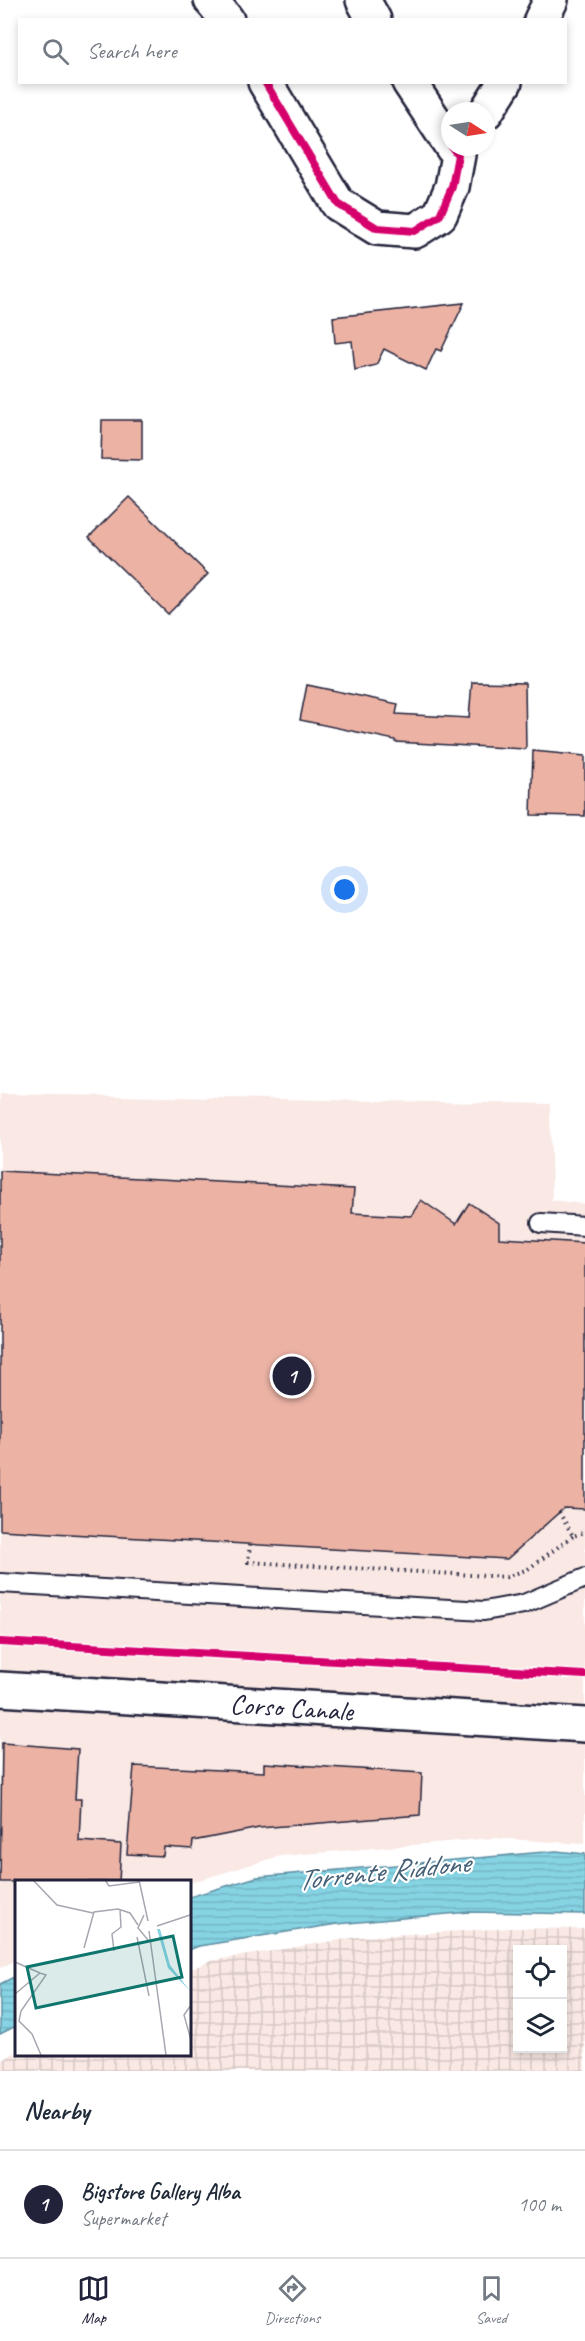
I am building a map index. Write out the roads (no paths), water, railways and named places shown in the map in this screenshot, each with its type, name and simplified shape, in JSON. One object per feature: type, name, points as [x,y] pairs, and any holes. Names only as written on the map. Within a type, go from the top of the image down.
[{"type":"main road","points":[[211,0],[225,18]]},
{"type":"main road","points":[[363,0],[373,18]]},
{"type":"main road","points":[[542,18],[551,0]]},
{"type":"main road","points":[[266,84],[338,204],[377,228],[416,231],[441,216],[452,187],[455,156]]},
{"type":"main road","points":[[410,84],[441,127]]},
{"type":"main road","points":[[492,102],[504,84]]},
{"type":"main road","name":"Corso Canale","points":[[0,1689],[585,1725]]},
{"type":"lane","points":[[541,1223],[585,1226]]},
{"type":"lane","points":[[0,1583],[484,1611],[524,1604],[585,1578]]},
{"type":"water","name":"Torrente Riddone","points":[[556,1851],[585,1854],[585,1914],[469,1912],[337,1924],[199,1946],[190,1950],[190,1897],[257,1877]]},
{"type":"water","points":[[15,1976],[15,2026],[0,2034],[0,1984]]},
{"type":"place","name":"Bigstore Gallery Alba","points":[[292,1376]]}]
